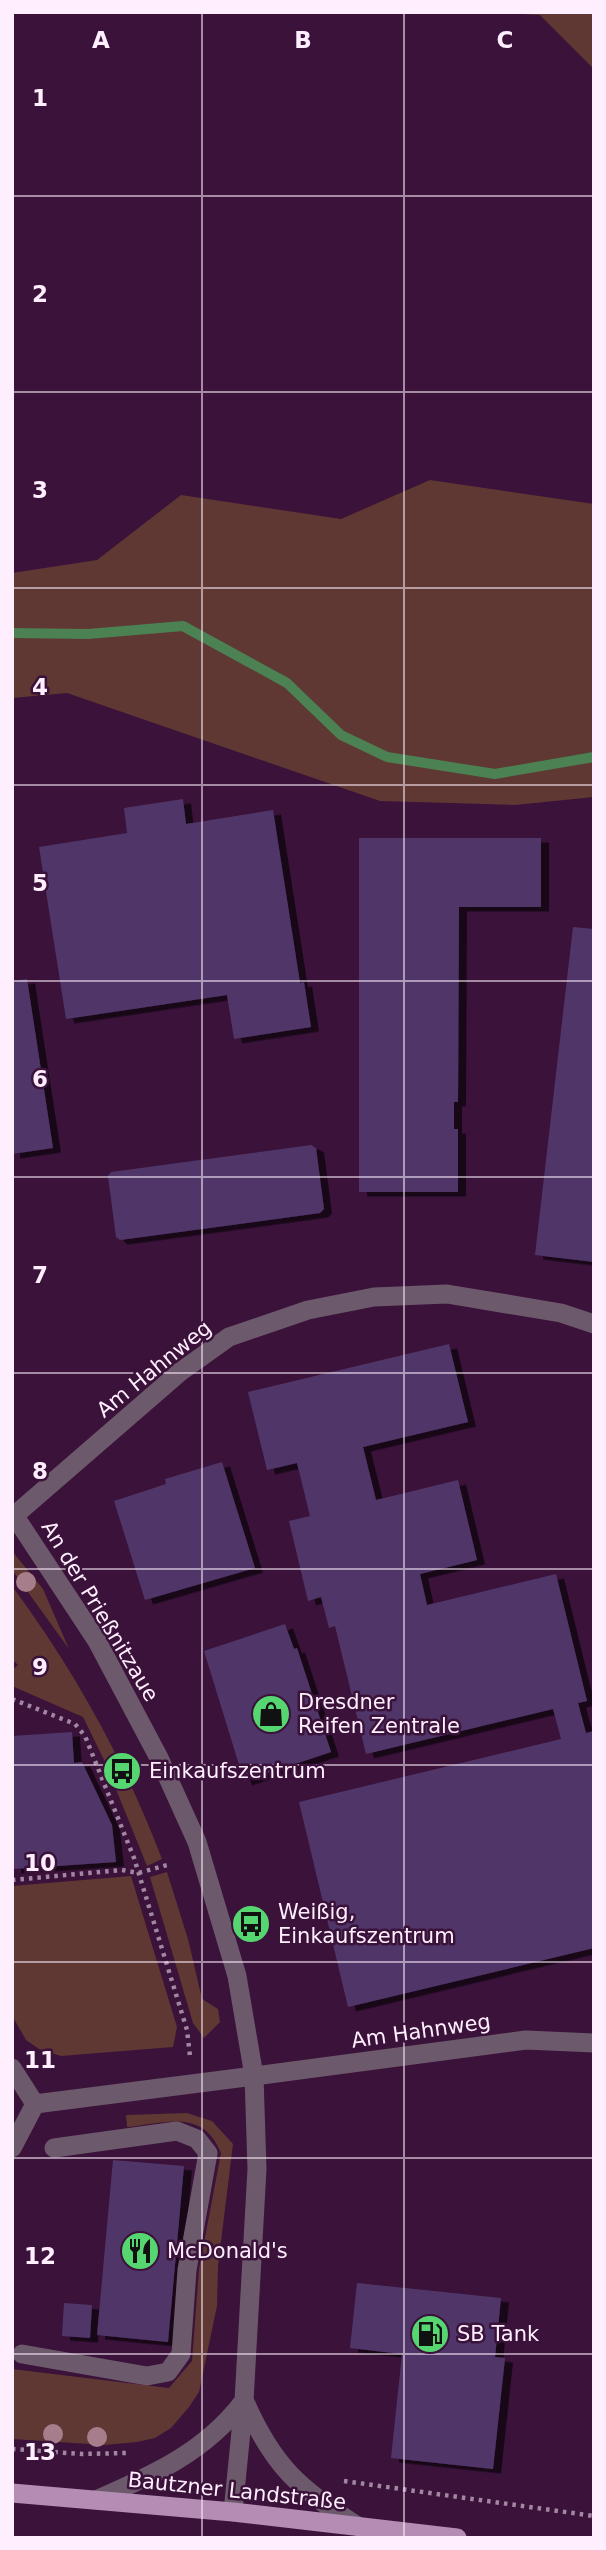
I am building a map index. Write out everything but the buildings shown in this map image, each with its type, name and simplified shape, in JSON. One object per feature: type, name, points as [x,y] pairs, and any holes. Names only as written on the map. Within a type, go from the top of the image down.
[{"type":"main road","name":"Bautzner Landstraße","points":[[12,2493],[233,2512],[457,2538]]},
{"type":"street","name":"Am Hahnweg","points":[[14,1513],[180,1372],[229,1337],[308,1310],[374,1297],[447,1294],[561,1313],[594,1324]]},
{"type":"street","name":"An der Prießnitzaue","points":[[14,1513],[97,1641],[159,1758],[197,1842],[237,1976],[254,2076],[257,2169],[244,2401],[233,2512]]},
{"type":"street","name":"Am Hahnweg","points":[[35,2104],[526,2040],[594,2043]]},
{"type":"street","points":[[12,2068],[35,2104],[12,2148]]},
{"type":"street","points":[[22,2354],[147,2376],[168,2372],[181,2354],[187,2270],[208,2153],[197,2139],[177,2131],[54,2148]]},
{"type":"street","points":[[96,2500],[192,2452],[210,2440],[244,2401],[272,2456],[289,2477],[359,2527]]},
{"type":"path","points":[[12,1699],[80,1728],[123,1825],[187,2030],[192,2082]]},
{"type":"path","points":[[12,1880],[122,1870],[138,1873],[171,1864]]},
{"type":"path","points":[[12,2449],[98,2455],[140,2450]]},
{"type":"path","points":[[336,2479],[594,2516]]},
{"type":"shaded area","points":[[481,12],[594,12],[594,69],[540,15]]},
{"type":"shaded area","points":[[430,480],[594,504],[594,797],[515,805],[380,801],[67,693],[12,698],[12,573],[97,560],[181,495],[341,519]]},
{"type":"shaded area","points":[[12,1551],[43,1589],[69,1649],[12,1570]]},
{"type":"shaded area","points":[[12,1586],[57,1651],[96,1717],[131,1787],[162,1859],[147,1866],[105,1762],[83,1717],[12,1686],[12,1670],[18,1665],[12,1659]]},
{"type":"shaded area","points":[[167,1872],[188,1939],[202,1999],[218,2009],[220,2022],[204,2038],[193,2023],[150,1877]]},
{"type":"shaded area","points":[[131,1876],[177,2027],[173,2047],[61,2056],[39,2049],[26,2040],[14,2019],[12,1886]]},
{"type":"shaded area","points":[[187,2113],[212,2121],[233,2144],[218,2266],[217,2306],[199,2392],[171,2428],[155,2438],[104,2445],[12,2439],[12,2369],[169,2388],[192,2361],[199,2269],[221,2153],[204,2129],[194,2124],[169,2122],[127,2127],[126,2115]]},
{"type":"waterway","points":[[12,633],[88,634],[183,626],[287,683],[341,735],[387,757],[495,774],[594,757]]},
{"type":"place","name":"Dresdner Reifen Zentrale","points":[[271,1714]]},
{"type":"place","name":"Einkaufszentrum","points":[[122,1771]]},
{"type":"place","name":"Weißig, Einkaufszentrum","points":[[251,1924]]},
{"type":"place","name":"McDonald's","points":[[140,2251]]},
{"type":"place","name":"SB Tank","points":[[430,2334]]}]
